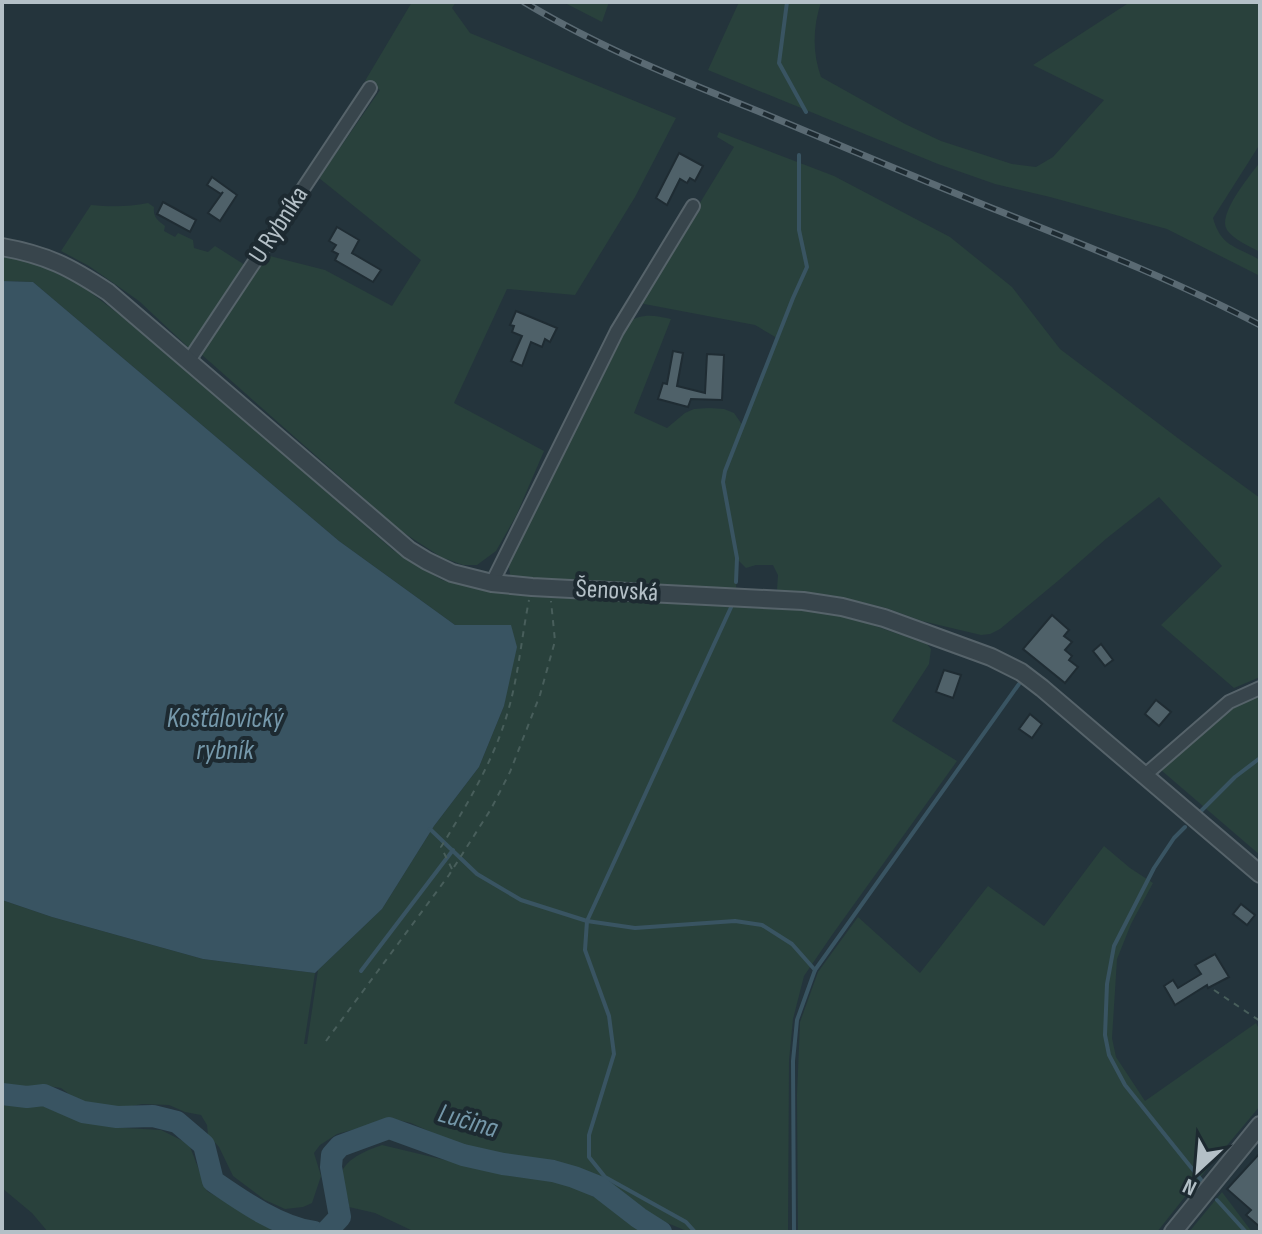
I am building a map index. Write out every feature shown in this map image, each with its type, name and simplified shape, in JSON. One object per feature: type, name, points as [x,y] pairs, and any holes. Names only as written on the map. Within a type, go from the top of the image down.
[{"type":"street","name":"U Rybníka","points":[[188,362],[370,88]]},
{"type":"street","points":[[492,583],[617,331],[693,206]]},
{"type":"street","name":"Šenovská","points":[[2,247],[58,261],[108,292],[409,550],[427,561],[452,573],[492,583],[803,601],[842,607],[884,618],[991,657],[1021,672],[1042,688],[1260,874]]},
{"type":"street","points":[[1145,775],[1229,702],[1260,688]]},
{"type":"street","points":[[1173,1232],[1260,1125]]},
{"type":"path","points":[[452,868],[442,849],[486,766],[505,722],[524,623],[541,588]]},
{"type":"path","points":[[326,1041],[456,864],[510,772],[540,695],[555,641],[541,588]]},
{"type":"path","points":[[1214,990],[1260,1021]]},
{"type":"green space","points":[[412,2],[456,2],[452,8],[470,33],[676,118],[635,197],[575,295],[507,289],[454,403],[544,451],[516,516],[496,551],[477,565],[463,565],[441,557],[401,531],[201,354],[262,254],[325,270],[392,306],[421,260],[319,178],[380,90],[365,81]]},
{"type":"green space","points":[[563,2],[609,2],[602,22]]},
{"type":"green space","points":[[739,2],[821,2],[815,40],[821,77],[941,141],[1012,164],[1036,167],[1053,157],[1104,100],[1033,65],[1130,2],[1260,2],[1260,144],[1213,218],[1225,240],[1260,260],[1260,276],[1167,229],[995,184],[938,164],[708,70]]},
{"type":"green space","points":[[719,132],[834,176],[950,237],[1012,287],[1060,349],[1260,498],[1260,677],[1234,688],[1161,625],[1222,566],[1159,497],[1000,629],[990,634],[981,635],[922,621],[886,608],[836,596],[777,590],[778,575],[773,565],[746,568],[738,560],[736,588],[511,578],[508,564],[625,324],[647,316],[671,319],[634,413],[667,428],[694,409],[724,409],[734,413],[743,426],[777,338],[755,325],[639,303],[734,147],[717,137]]},
{"type":"green space","points":[[1260,162],[1260,252],[1234,237],[1225,223],[1230,205]]},
{"type":"green space","points":[[148,203],[154,207],[156,218],[165,226],[164,231],[175,237],[178,233],[193,240],[194,248],[208,252],[215,246],[245,265],[189,348],[139,301],[89,266],[61,251],[91,205]]},
{"type":"green space","points":[[2,256],[40,265],[82,286],[234,411],[393,550],[442,580],[508,594],[825,612],[927,644],[931,649],[929,664],[892,721],[957,761],[804,976],[793,1019],[789,1061],[788,1232],[689,1232],[653,1217],[604,1180],[562,1163],[468,1149],[411,1123],[393,1119],[337,1134],[320,1145],[314,1153],[321,1176],[312,1203],[285,1209],[265,1200],[233,1176],[219,1147],[208,1135],[201,1115],[169,1105],[142,1104],[109,1111],[93,1103],[82,1104],[61,1088],[2,1087],[2,900],[203,959],[315,973],[304,1044],[307,1044],[318,970],[382,909],[434,826],[479,767],[504,706],[511,625],[455,625],[339,541],[33,282],[2,281]]},
{"type":"green space","points":[[1260,696],[1260,855],[1161,770],[1233,708]]},
{"type":"green space","points":[[1104,846],[1153,883],[1117,959],[1112,1038],[1116,1057],[1145,1101],[1256,1023],[1260,1031],[1260,1106],[1157,1232],[798,1232],[800,1022],[818,972],[858,917],[920,973],[988,886],[1044,926]]},
{"type":"green space","points":[[2,1103],[43,1106],[81,1122],[161,1130],[189,1144],[207,1191],[273,1229],[263,1232],[48,1232],[32,1213],[2,1188]]},
{"type":"green space","points":[[382,1145],[491,1171],[571,1185],[609,1205],[626,1221],[646,1232],[415,1232],[375,1213],[349,1207],[341,1175],[344,1168],[354,1158]]},
{"type":"green space","points":[[1222,1192],[1252,1232],[1189,1232]]},
{"type":"water","name":"Košťálovický rybník","points":[[2,281],[33,282],[339,541],[455,625],[511,625],[517,647],[504,706],[479,767],[434,826],[382,909],[315,973],[203,959],[2,900]]},
{"type":"building","points":[[679,153],[703,166],[695,181],[690,178],[687,183],[680,179],[667,205],[656,198]]},
{"type":"building","points":[[212,177],[237,195],[220,221],[208,213],[223,192],[221,194],[207,185]]},
{"type":"building","points":[[163,202],[196,220],[190,232],[157,214]]},
{"type":"building","points":[[337,227],[359,240],[352,253],[381,270],[373,282],[335,260],[338,254],[332,251],[336,245],[329,241]]},
{"type":"building","points":[[516,311],[557,328],[550,342],[545,339],[542,347],[531,342],[522,366],[511,361],[522,336],[512,332],[514,326],[510,325]]},
{"type":"building","points":[[673,351],[683,353],[677,386],[705,393],[707,354],[724,355],[722,400],[691,399],[688,407],[658,399],[663,383],[667,384]]},
{"type":"building","points":[[1052,615],[1069,630],[1064,636],[1072,642],[1065,650],[1072,656],[1069,660],[1078,667],[1065,683],[1023,649]]},
{"type":"building","points":[[1101,644],[1113,660],[1105,666],[1093,651]]},
{"type":"building","points":[[944,670],[961,675],[953,698],[936,692]]},
{"type":"building","points":[[1156,700],[1171,712],[1159,726],[1145,714]]},
{"type":"building","points":[[1030,714],[1042,724],[1032,738],[1019,729]]},
{"type":"building","points":[[1241,904],[1255,915],[1247,925],[1233,914]]},
{"type":"building","points":[[1215,954],[1229,977],[1208,988],[1207,985],[1175,1005],[1164,986],[1173,980],[1178,988],[1201,974],[1195,965]]},
{"type":"building","points":[[1260,1153],[1260,1227],[1246,1215],[1251,1210],[1227,1189]]},
{"type":"waterway","points":[[787,2],[779,63],[806,112]]},
{"type":"waterway","points":[[736,582],[737,558],[723,482],[807,267],[799,230],[799,155]]},
{"type":"waterway","points":[[695,1232],[686,1222],[605,1177],[589,1157],[589,1135],[614,1054],[609,1016],[585,950],[587,921],[733,603]]},
{"type":"waterway","points":[[815,970],[1019,684]]},
{"type":"waterway","points":[[1201,811],[1235,777],[1260,758]]},
{"type":"waterway","points":[[1185,827],[1154,868],[1114,946],[1107,984],[1105,1035],[1109,1055],[1125,1085],[1202,1181]]},
{"type":"waterway","points":[[430,829],[477,874],[521,900],[587,921],[635,928],[735,921],[762,925],[792,944],[815,970],[797,1020],[793,1061],[794,1232]]},
{"type":"waterway","points":[[361,971],[453,850]]},
{"type":"waterway","name":"Lučina","points":[[2,1094],[27,1097],[44,1095],[83,1112],[117,1117],[153,1116],[177,1122],[204,1145],[213,1181],[274,1219],[314,1232]]},
{"type":"waterway","name":"Lučina","points":[[326,1232],[340,1217],[331,1167],[332,1155],[340,1146],[389,1128],[463,1155],[574,1177],[599,1187],[661,1232]]},
{"type":"waterway","points":[[1217,1200],[1246,1232]]},
{"type":"railway","points":[[524,2],[642,63],[1128,264],[1260,325]]}]
